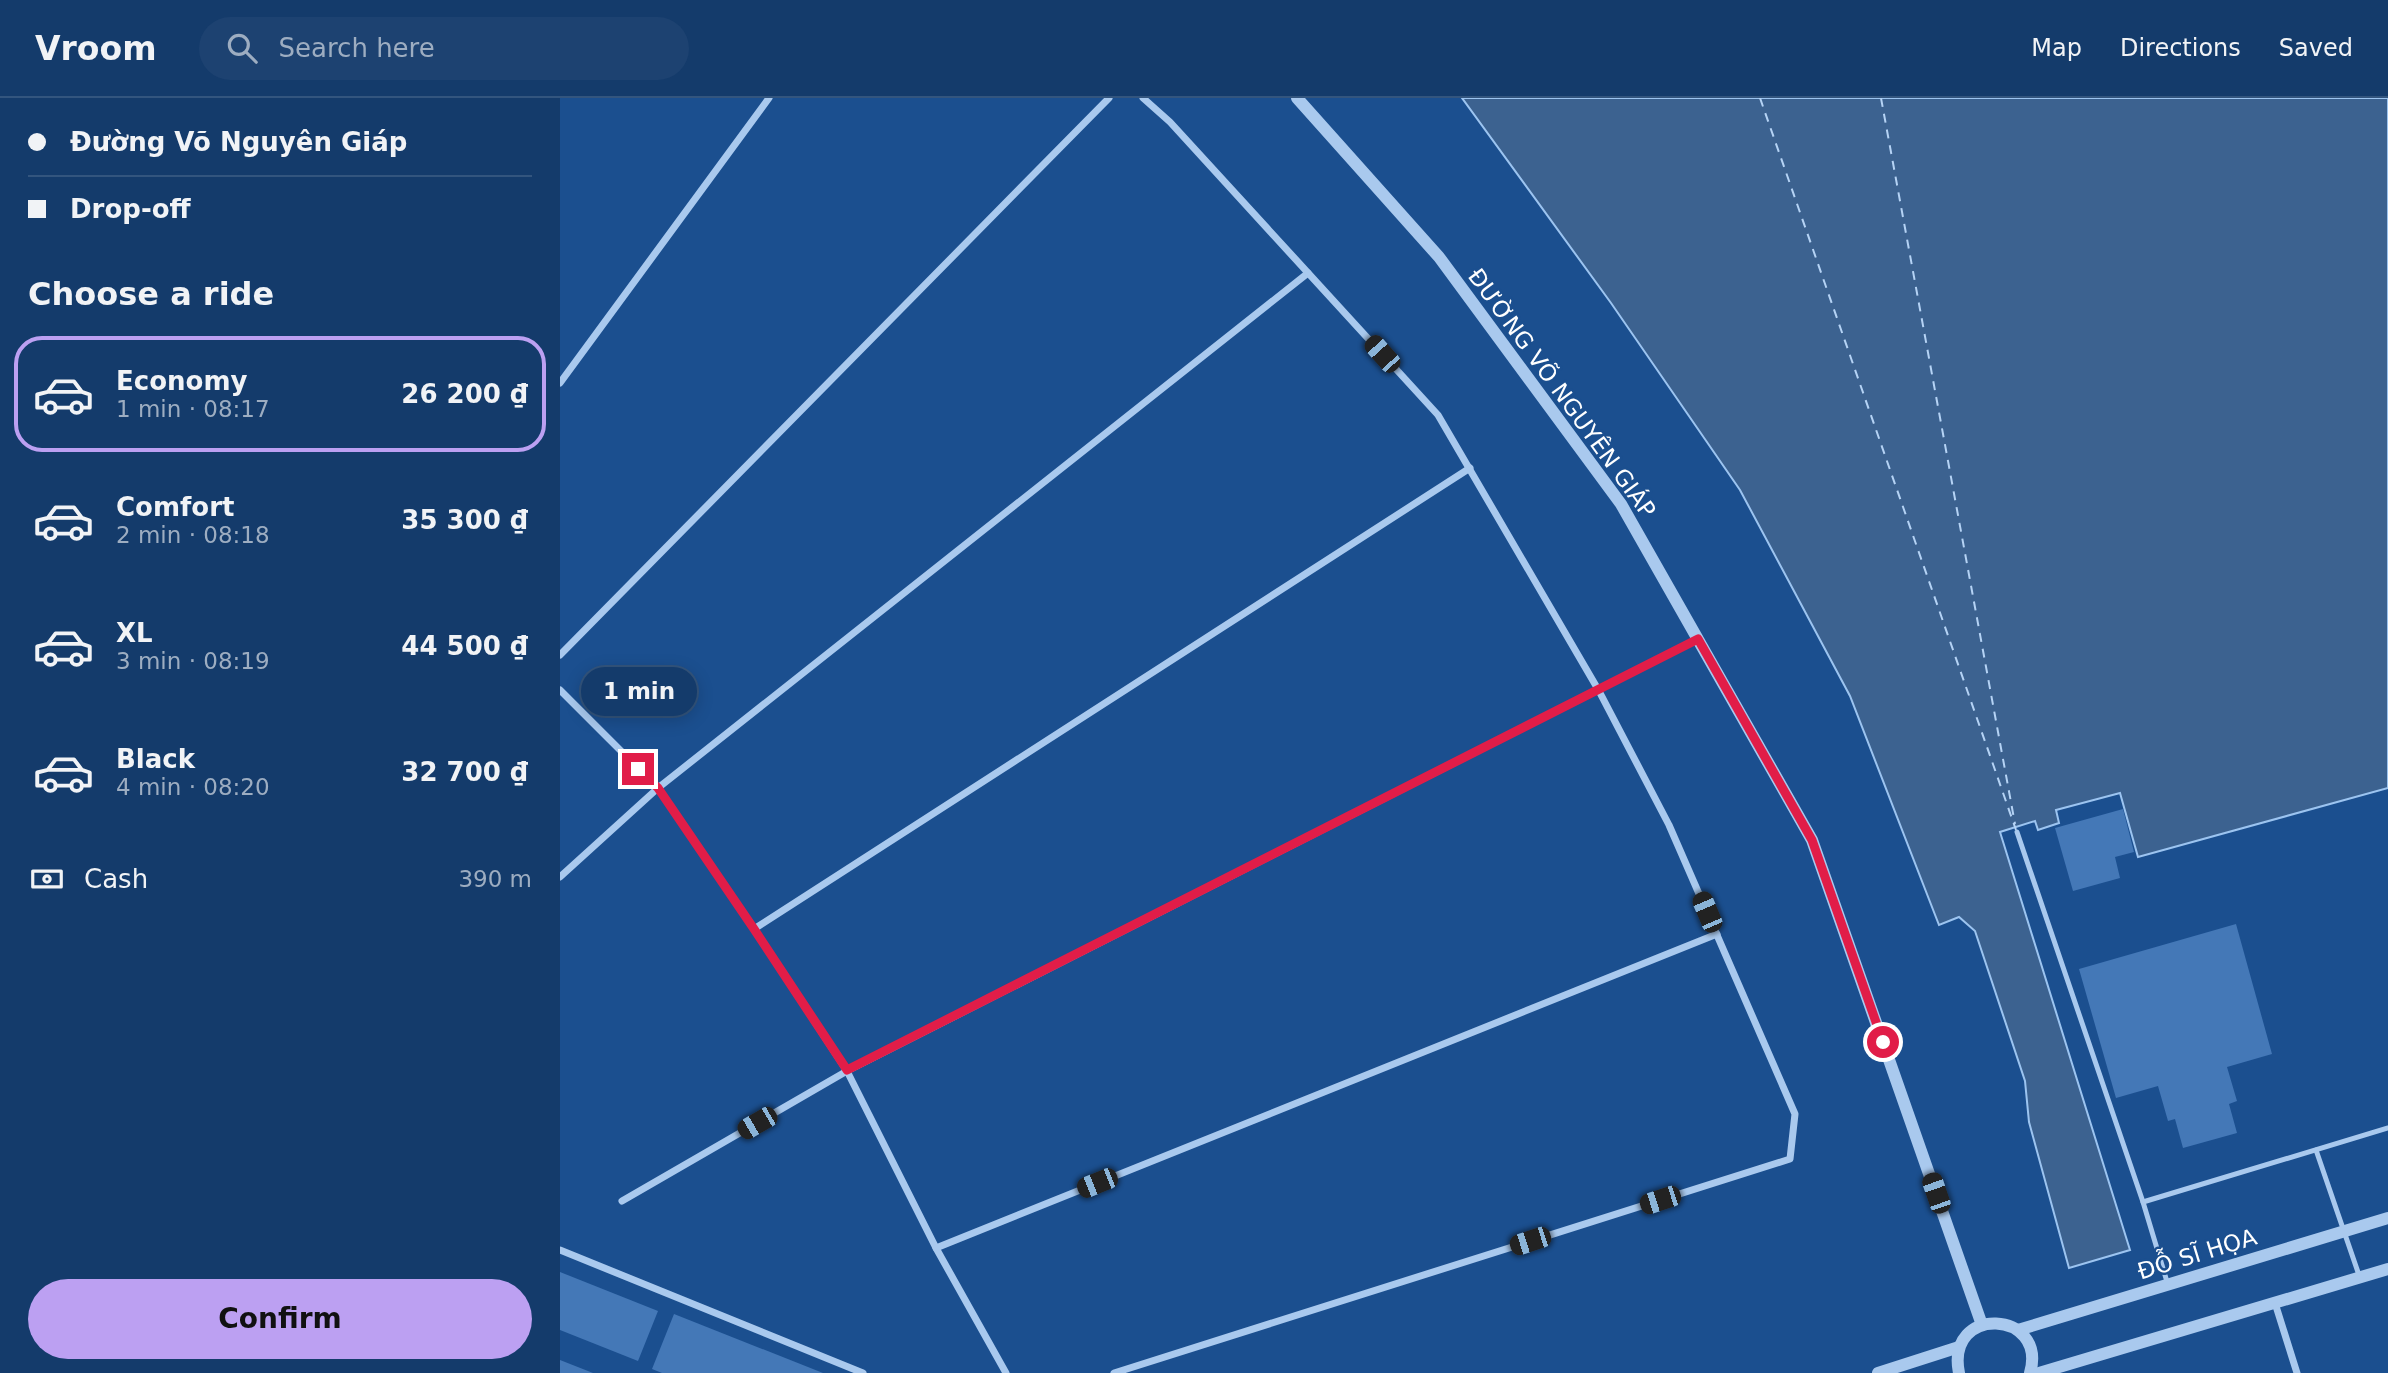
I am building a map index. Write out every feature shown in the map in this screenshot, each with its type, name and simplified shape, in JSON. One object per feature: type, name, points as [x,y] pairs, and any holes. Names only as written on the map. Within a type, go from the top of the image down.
[{"type":"street","points":[[560,383],[769,98]]},
{"type":"street","points":[[560,655],[1109,98]]},
{"type":"street","points":[[1114,1373],[1790,1159],[1796,1114],[1669,825],[1599,691],[1438,415],[1170,122],[1143,98]]},
{"type":"street","name":"ĐƯỜNG VÕ NGUYÊN GIÁP","points":[[1297,98],[1439,257],[1620,505],[1812,840],[1982,1325]]},
{"type":"street","points":[[560,877],[658,788],[1308,273]]},
{"type":"street","points":[[754,929],[1470,468]]},
{"type":"street","points":[[622,1202],[847,1070],[1698,639]]},
{"type":"street","points":[[560,690],[658,788],[847,1070],[936,1248],[1006,1373]]},
{"type":"street","points":[[936,1248],[1717,934]]},
{"type":"street","name":"ĐỖ SĨ HỌA","points":[[2018,1330],[2388,1218]]},
{"type":"street","points":[[560,1250],[863,1373]]},
{"type":"street","points":[[2039,1373],[2388,1269]]},
{"type":"street","points":[[2275,1303],[2297,1373]]},
{"type":"street","points":[[1959,1373],[1959,1347],[1972,1330],[1994,1322],[2007,1324],[2027,1339],[2032,1351],[2033,1364],[2030,1373]]},
{"type":"street","points":[[1878,1373],[1959,1347]]},
{"type":"lane","points":[[2017,832],[2143,1202],[2168,1285]]},
{"type":"lane","points":[[2143,1202],[2388,1128]]},
{"type":"lane","points":[[2316,1150],[2360,1278]]},
{"type":"water","points":[[1462,98],[2388,98],[2388,788],[2138,857],[2120,793],[2056,810],[2059,823],[2038,830],[2035,821],[2000,832],[2130,1250],[2069,1268],[2029,1122],[2025,1081],[1975,931],[1959,917],[1939,925],[1850,696],[1740,490],[1611,303]]},
{"type":"building","points":[[2123,809],[2134,852],[2115,857],[2120,878],[2073,891],[2055,828]]},
{"type":"building","points":[[2236,924],[2272,1054],[2227,1067],[2237,1101],[2229,1104],[2237,1133],[2183,1148],[2175,1119],[2168,1121],[2158,1086],[2116,1098],[2079,969]]},
{"type":"building","points":[[560,1272],[658,1311],[638,1361],[560,1330]]},
{"type":"building","points":[[674,1314],[823,1373],[662,1373],[652,1369]]},
{"type":"building","points":[[560,1360],[593,1373],[560,1373]]},
{"type":"ferry route","points":[[1760,98],[2016,830]]},
{"type":"ferry route","points":[[1881,98],[2015,824]]},
{"type":"route","points":[[638,769],[658,788],[847,1070],[1698,639],[1812,840],[1883,1042]]}]
